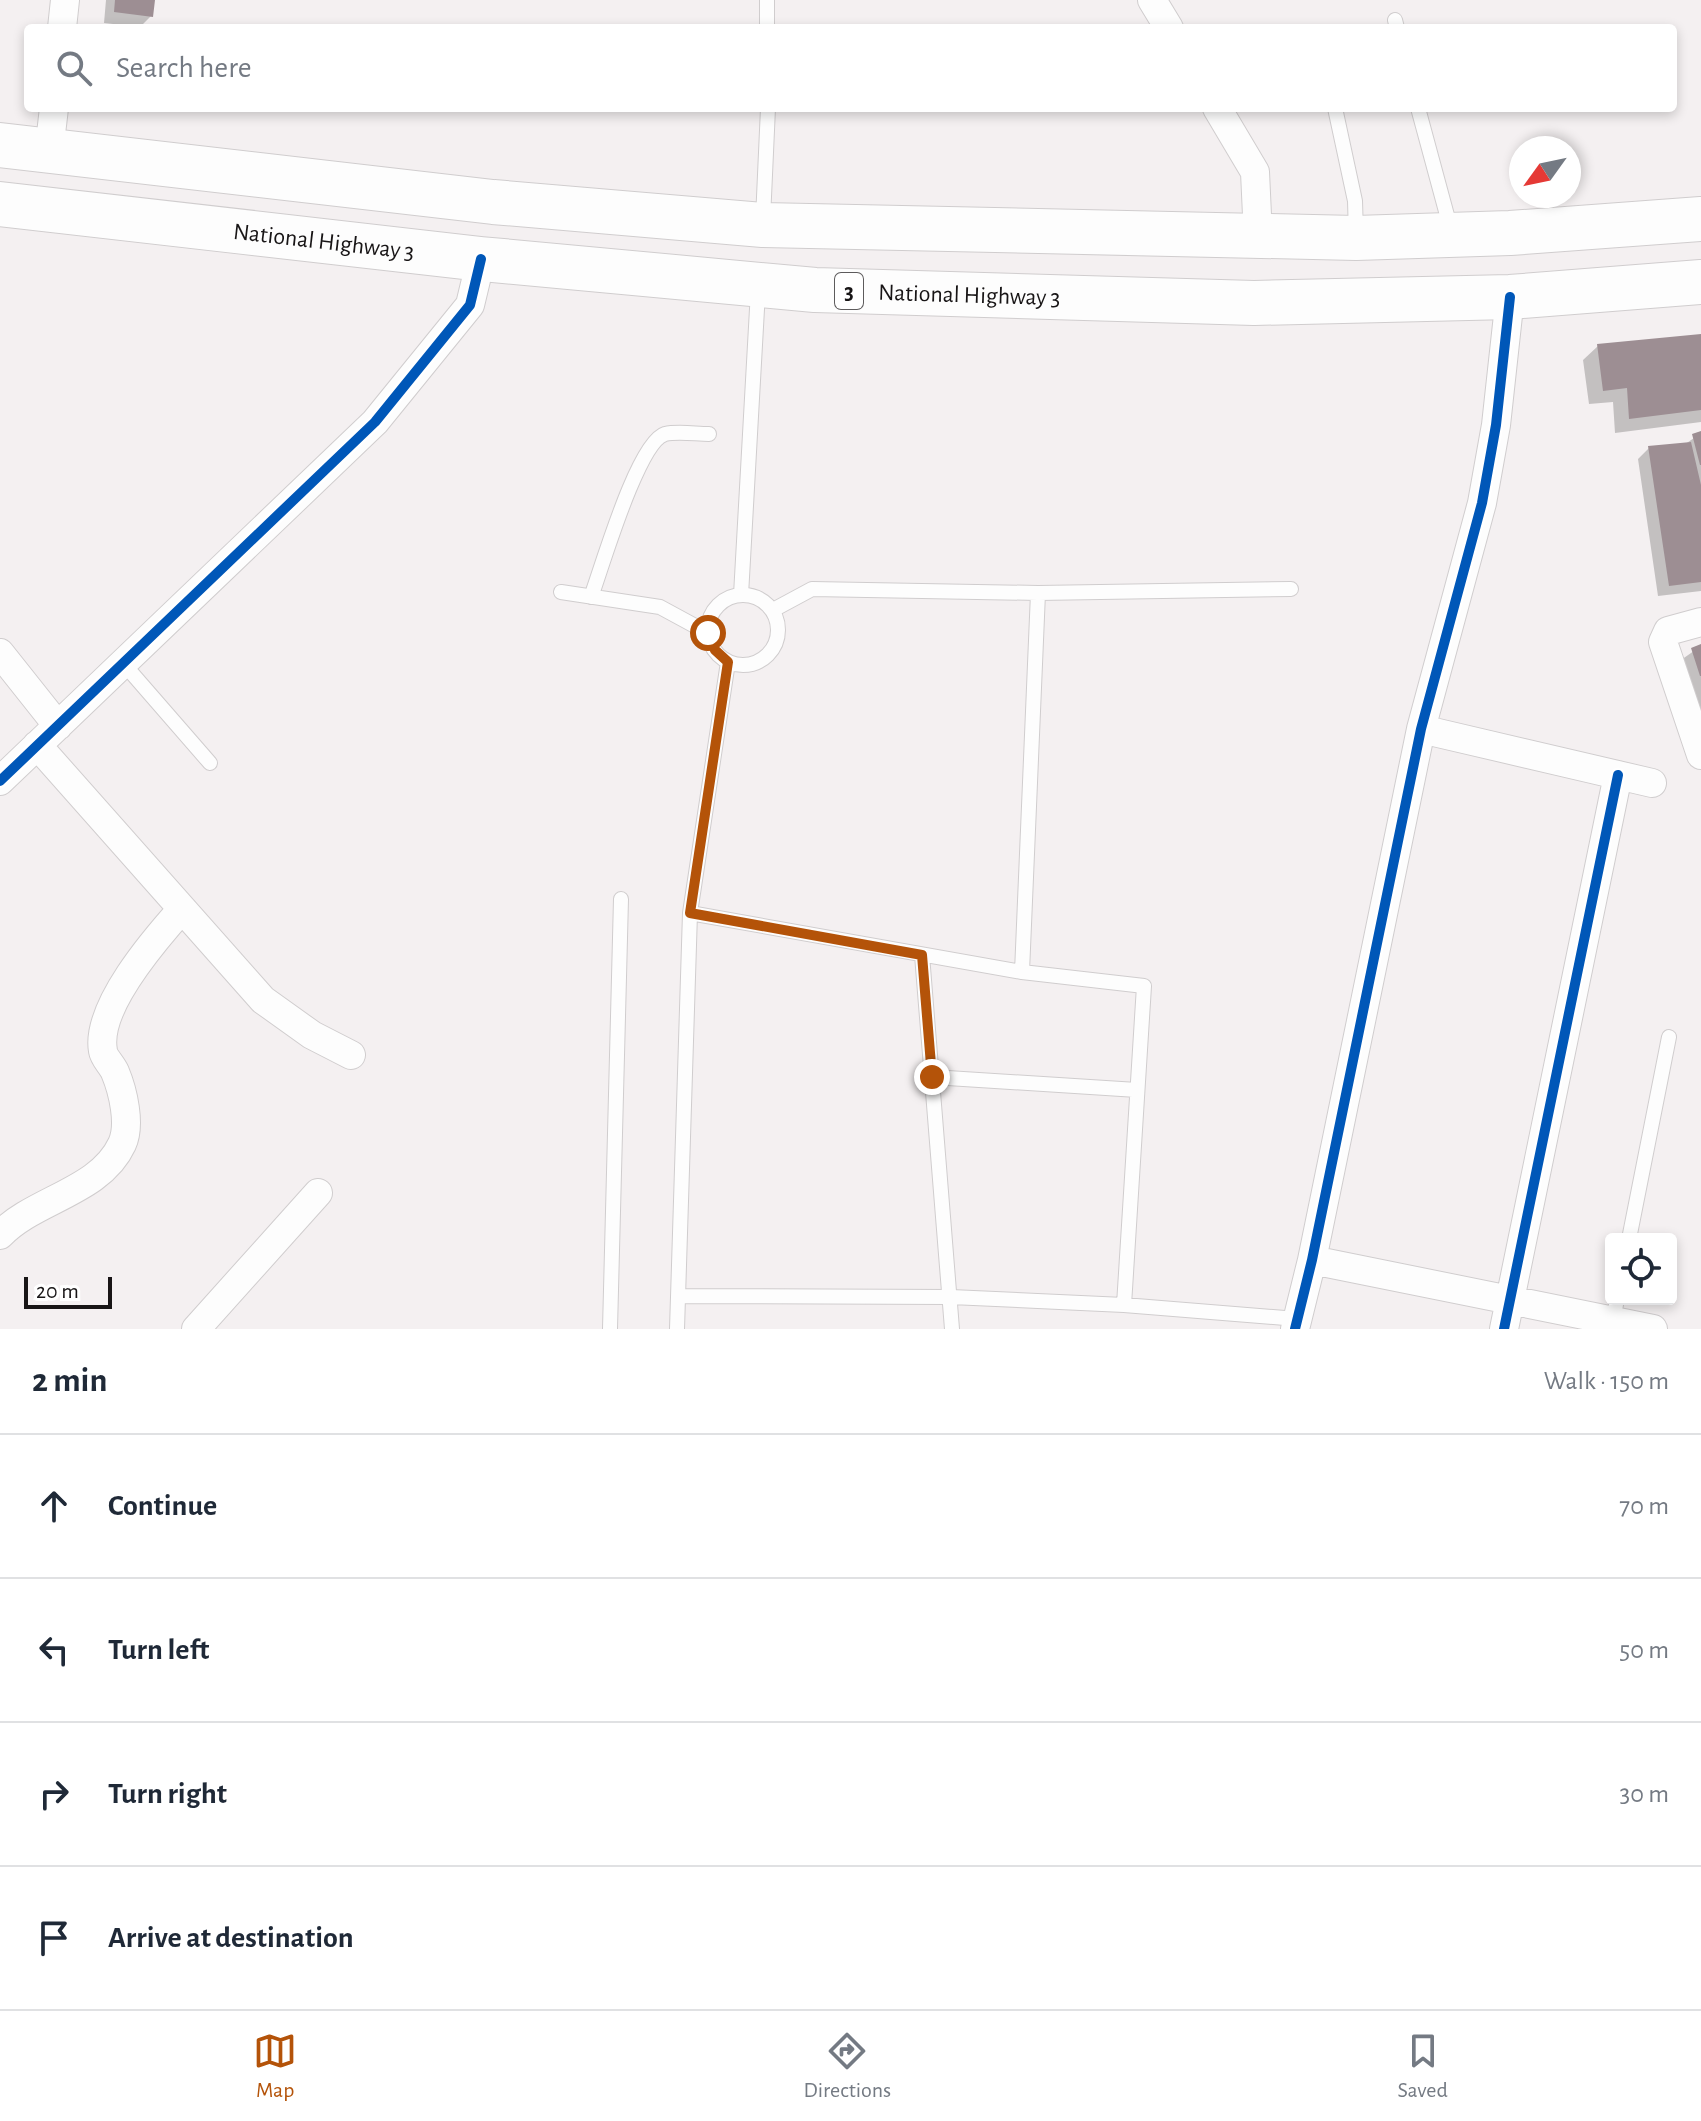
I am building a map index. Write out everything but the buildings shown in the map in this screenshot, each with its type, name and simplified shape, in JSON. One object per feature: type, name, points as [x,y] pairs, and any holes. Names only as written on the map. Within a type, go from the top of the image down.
[{"type":"highway","points":[[0,145],[493,202],[763,225],[1356,238],[1701,219]]},
{"type":"highway","name":"National Highway 3","points":[[0,204],[481,259],[758,286],[1254,303],[1510,297],[1701,282]]},
{"type":"street","points":[[62,24],[65,0]]},
{"type":"street","points":[[1152,0],[1167,24]]},
{"type":"street","points":[[49,151],[54,112]]},
{"type":"street","points":[[1219,112],[1255,172],[1258,237]]},
{"type":"street","points":[[0,781],[375,422],[470,305],[481,259]]},
{"type":"street","points":[[1296,1324],[1312,1260],[1421,729],[1482,503],[1496,425],[1510,297]]},
{"type":"street","points":[[1701,622],[1668,631],[1663,642],[1701,755]]},
{"type":"street","points":[[0,653],[48,736],[182,909],[263,1000],[312,1035],[351,1055]]},
{"type":"street","points":[[1421,729],[1652,783]]},
{"type":"street","points":[[1504,1329],[1618,775]]},
{"type":"street","points":[[0,1235],[36,1207],[98,1173],[122,1144],[125,1110],[115,1072],[103,1050],[109,1015],[142,954],[182,909]]},
{"type":"street","points":[[196,1329],[318,1193]]},
{"type":"street","points":[[1312,1260],[1509,1301],[1615,1310],[1653,1329]]},
{"type":"lane","points":[[767,0],[767,24]]},
{"type":"lane","points":[[763,225],[768,112]]},
{"type":"lane","points":[[1336,112],[1355,201],[1356,238]]},
{"type":"lane","points":[[1419,112],[1452,235]]},
{"type":"lane","points":[[741,595],[758,286]]},
{"type":"lane","points":[[591,597],[635,477],[653,442],[665,434],[709,434]]},
{"type":"lane","points":[[773,610],[812,589],[1038,593],[1291,589]]},
{"type":"lane","points":[[561,592],[660,607],[708,633]]},
{"type":"lane","points":[[1022,972],[1038,593]]},
{"type":"lane","points":[[741,595],[759,598],[773,610],[779,627],[776,646],[764,660],[747,665],[728,662],[715,650],[708,633],[711,615],[723,601],[741,595]]},
{"type":"lane","points":[[677,1329],[690,913],[728,662]]},
{"type":"lane","points":[[123,663],[210,763]]},
{"type":"lane","points":[[610,1329],[621,899]]},
{"type":"lane","points":[[690,913],[1022,972],[1144,986],[1124,1305]]},
{"type":"lane","points":[[922,955],[952,1329]]},
{"type":"lane","points":[[1630,1233],[1669,1037]]},
{"type":"lane","points":[[932,1077],[1137,1090]]},
{"type":"lane","points":[[678,1296],[951,1297],[1124,1305],[1296,1324]]},
{"type":"cycle path","points":[[0,781],[375,422],[470,305],[481,259]]},
{"type":"cycle path","points":[[1295,1329],[1312,1260],[1421,729],[1482,503],[1496,425],[1510,297]]},
{"type":"cycle path","points":[[1504,1329],[1618,775]]},
{"type":"route","points":[[708,633],[715,650],[728,662],[690,913],[922,955],[932,1077]]}]
